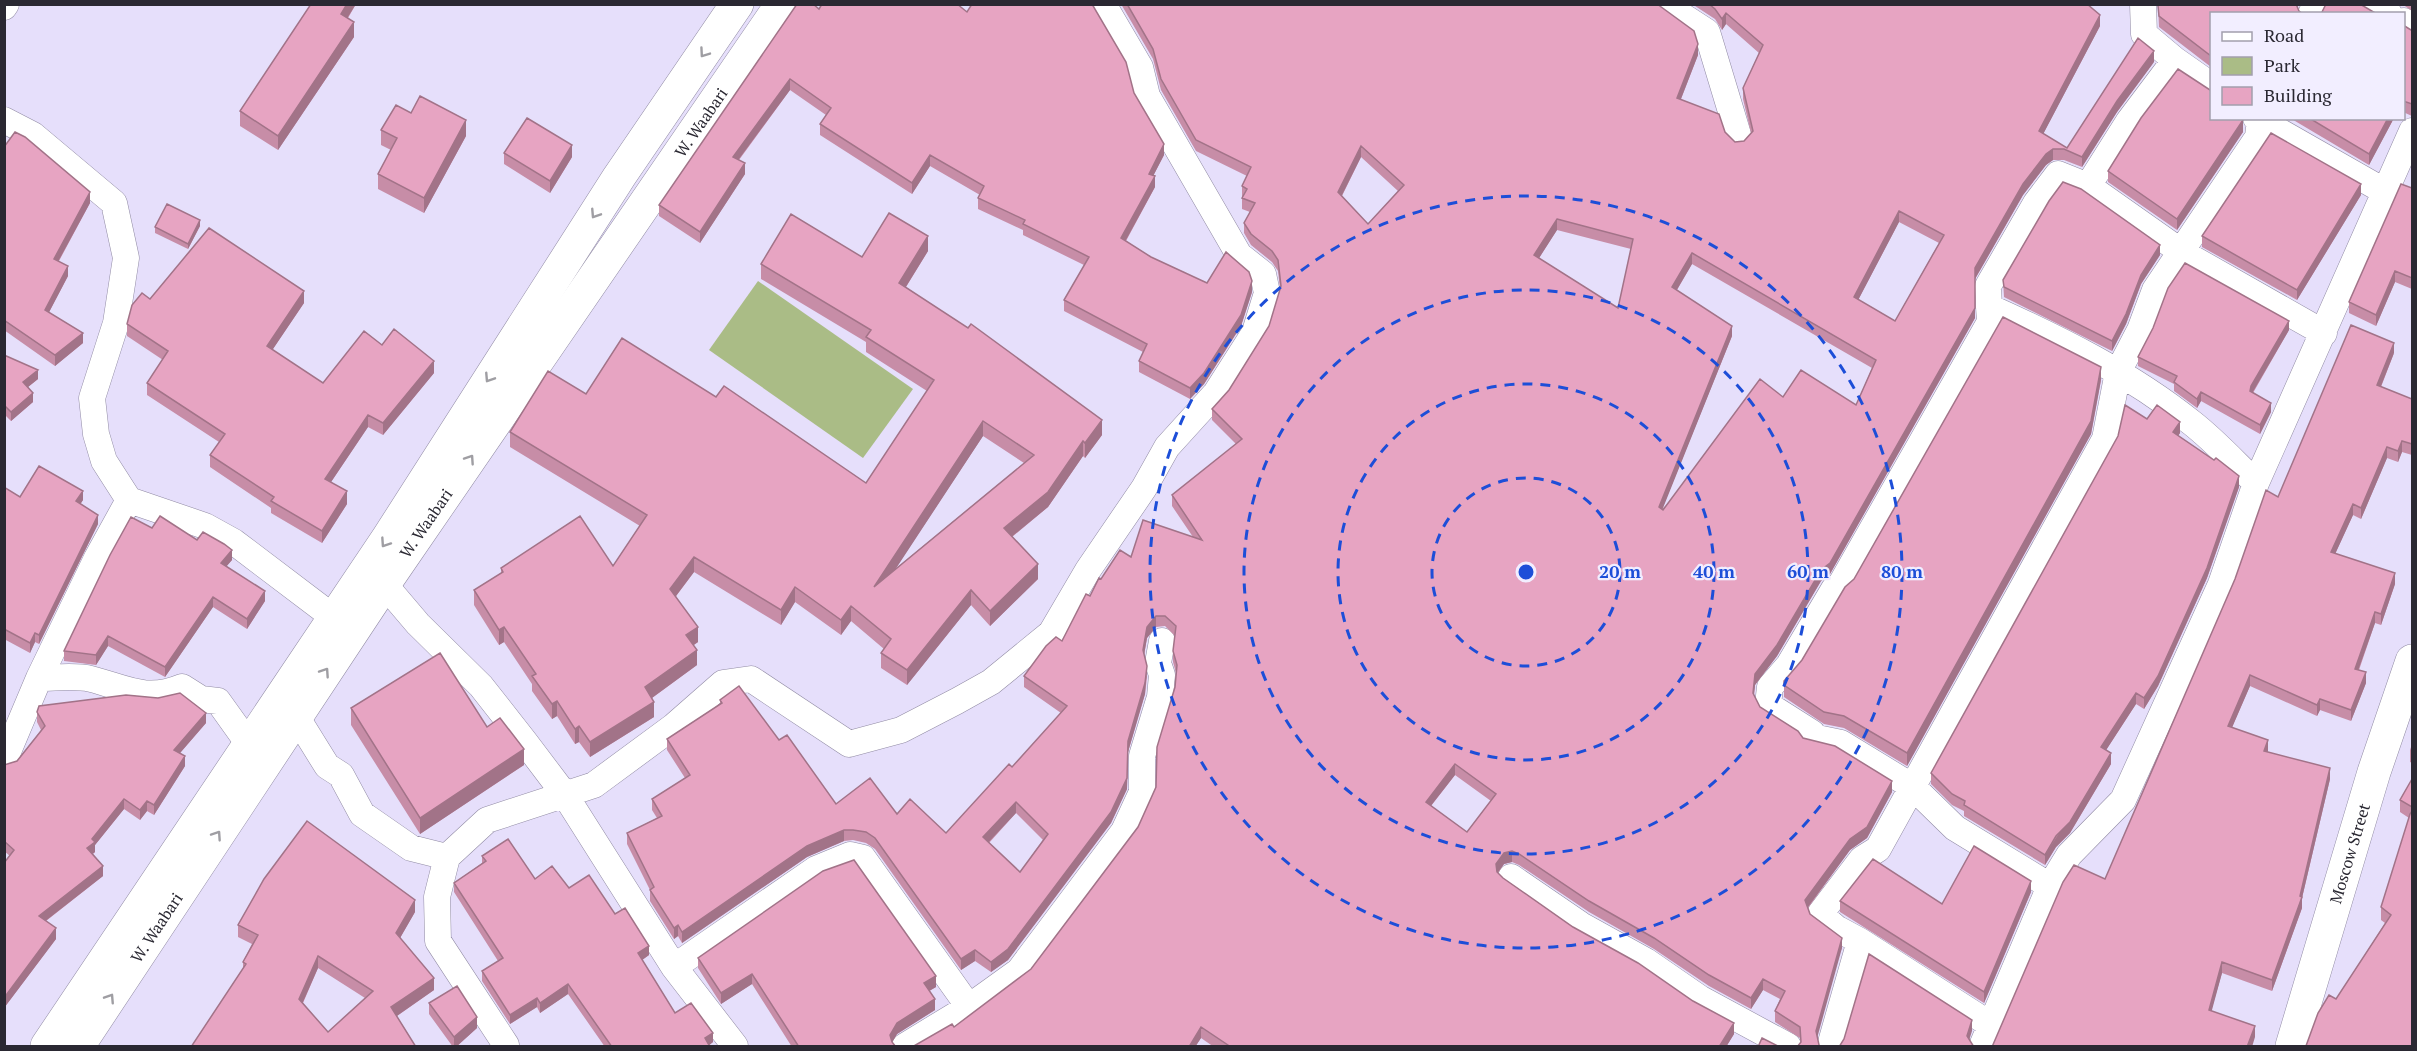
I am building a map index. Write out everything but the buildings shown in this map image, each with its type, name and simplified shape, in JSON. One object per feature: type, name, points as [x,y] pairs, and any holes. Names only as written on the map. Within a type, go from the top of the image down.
[{"type":"main road","name":"W. Waabari","points":[[47,1047],[388,538],[619,177],[737,4]]},
{"type":"main road","name":"W. Waabari","points":[[78,1047],[384,584],[782,4]]},
{"type":"main road","name":"Moscow Street","points":[[2292,1047],[2374,772],[2412,661]]},
{"type":"street","points":[[505,1046],[438,941],[437,897],[447,857],[487,820],[594,785],[674,726],[723,683],[751,680],[849,744],[901,730],[991,682],[1051,633],[1167,447],[1216,393],[1256,332],[1267,293],[1263,274],[1239,255],[1147,96],[1140,67],[1104,4]]},
{"type":"street","points":[[1664,4],[1707,32],[1738,138]]},
{"type":"street","points":[[2143,4],[2144,34],[2210,85]]},
{"type":"street","points":[[2372,4],[2386,12]]},
{"type":"street","points":[[2088,186],[2129,121],[2175,60]]},
{"type":"street","points":[[4,120],[33,135],[114,203],[126,258],[116,323],[92,398],[96,434],[104,461],[129,500],[204,526],[234,542],[333,617]]},
{"type":"street","points":[[2258,120],[2258,137],[2183,253],[2156,290],[2140,330],[2118,372],[2105,439],[1878,849],[1862,859],[1820,914],[1836,928],[1860,941],[1987,1036],[2050,886],[2069,855],[2123,800],[2221,584],[2256,483],[2412,131]]},
{"type":"street","points":[[2260,120],[2384,190]]},
{"type":"street","points":[[2050,886],[1955,828],[1913,787],[1841,743],[1812,737],[1812,733],[1768,705],[1770,687],[1789,665],[1834,590],[1841,584],[1990,322],[1988,286],[2036,203],[2058,174],[2088,186],[2183,253],[2324,333]]},
{"type":"street","points":[[1989,307],[2052,335],[2118,372],[2192,423],[2256,483]]},
{"type":"street","points":[[7,752],[39,678],[97,558],[129,500]]},
{"type":"street","points":[[384,584],[418,624],[481,686],[565,795],[674,967],[735,1047]]},
{"type":"street","points":[[905,1047],[969,1007],[1019,971],[1124,831],[1142,792],[1142,756],[1160,697],[1162,675],[1158,663],[1162,642]]},
{"type":"street","points":[[39,678],[89,678],[136,693],[165,694],[182,687],[201,699],[218,701],[248,744]]},
{"type":"street","points":[[296,716],[327,766],[341,775],[362,814],[411,848],[447,857]]},
{"type":"street","points":[[674,967],[816,869],[850,855],[863,858],[969,1007]]},
{"type":"street","points":[[1511,877],[1581,925],[1646,961],[1701,999],[1788,1047]]},
{"type":"street","points":[[1830,1047],[1860,941]]},
{"type":"green space","points":[[758,281],[913,389],[863,458],[709,350]]}]
